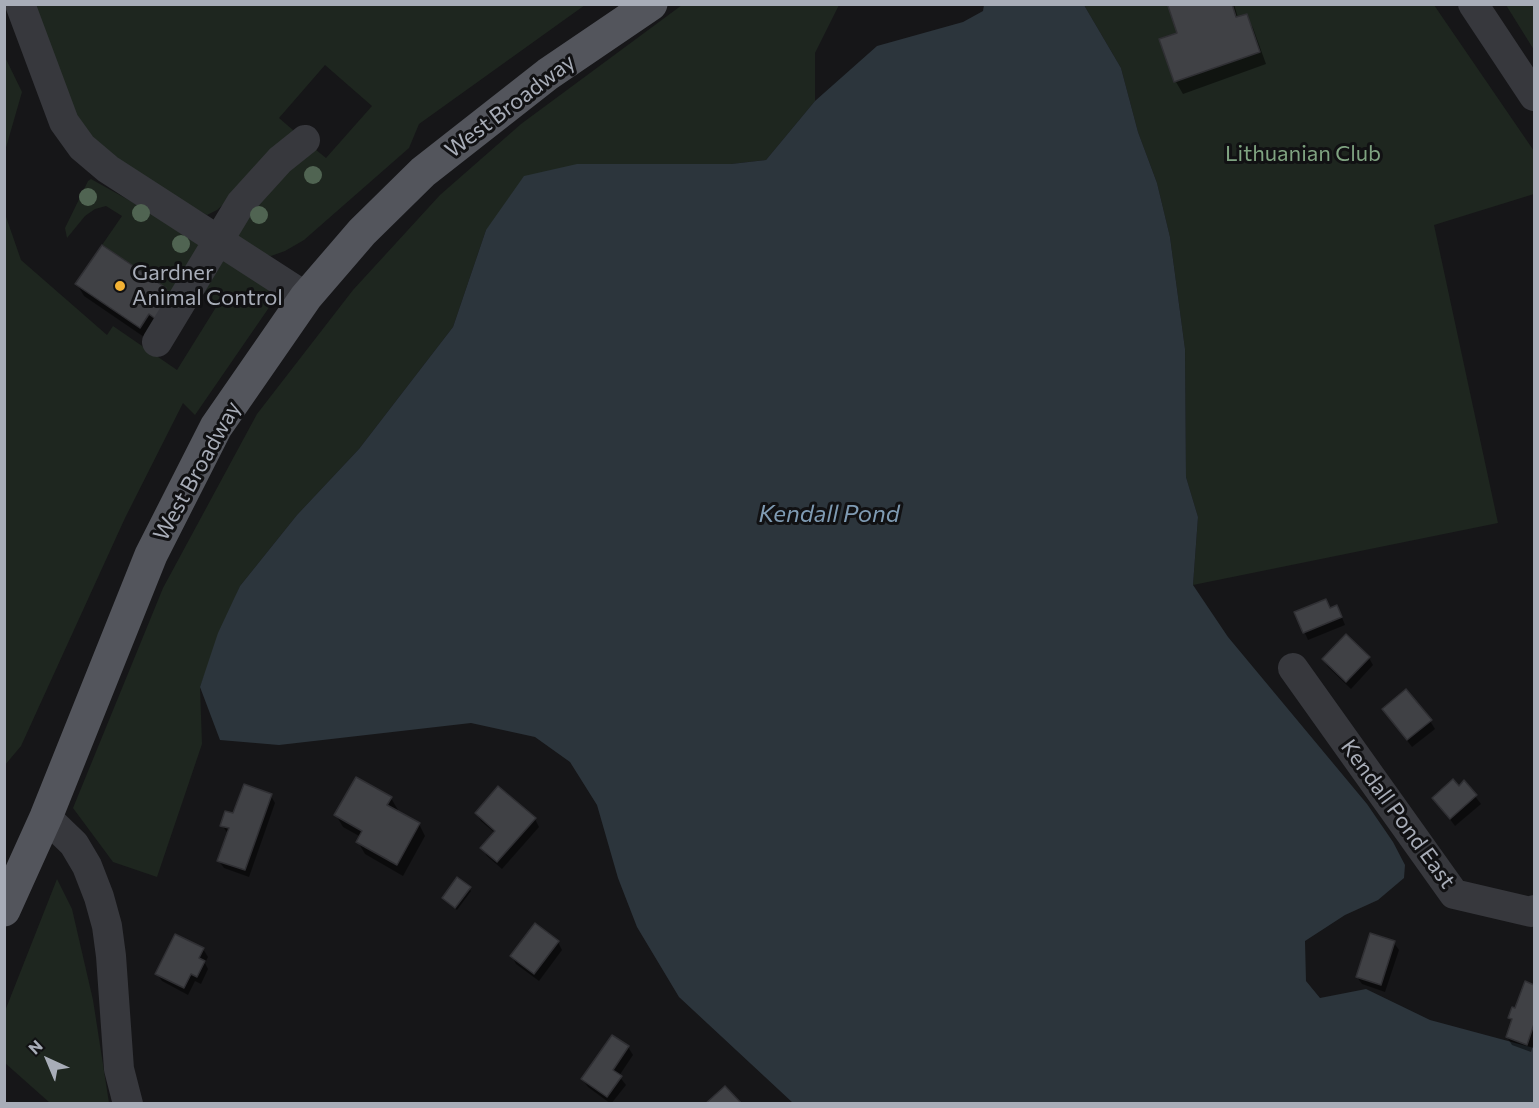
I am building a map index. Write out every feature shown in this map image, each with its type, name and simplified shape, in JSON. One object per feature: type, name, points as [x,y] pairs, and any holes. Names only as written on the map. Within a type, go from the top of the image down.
[{"type":"main road","name":"West Broadway","points":[[4,910],[46,817],[151,555],[216,427],[306,297],[362,232],[423,172],[548,74],[650,5]]},
{"type":"street","points":[[20,4],[64,122],[82,147],[108,169],[306,297]]},
{"type":"street","points":[[1473,4],[1534,96]]},
{"type":"street","points":[[157,342],[241,203],[280,160],[305,140]]},
{"type":"street","name":"Kendall Pond East","points":[[1293,668],[1454,894],[1531,912],[1534,910]]},
{"type":"street","points":[[46,817],[74,844],[87,866],[99,897],[107,926],[111,956],[119,1069],[128,1104]]},
{"type":"green space","points":[[28,5],[585,5],[419,124],[409,148],[304,240],[271,256],[256,252],[232,233],[310,145],[326,158],[372,106],[325,65],[279,118],[301,137],[217,210],[207,215],[135,175],[88,133],[72,112]]},
{"type":"green space","points":[[682,5],[839,5],[815,53],[815,101],[766,160],[731,164],[486,230],[453,327],[359,449],[297,515],[240,586],[200,687],[202,744],[157,877],[113,862],[73,808],[163,588],[257,414],[353,290],[440,195],[521,124]]},
{"type":"green space","name":"Lithuanian Club","points":[[1084,5],[1434,5],[1534,151],[1534,194],[1434,225],[1498,523],[1193,585],[1198,517],[1186,477],[1185,349],[1170,237],[1157,183],[1138,132],[1121,68]]},
{"type":"green space","points":[[1506,5],[1534,5],[1534,50]]},
{"type":"green space","points":[[5,57],[22,92],[5,151]]},
{"type":"green space","points":[[91,179],[204,242],[166,307],[157,301],[166,288],[102,245],[122,216],[106,206],[95,209],[85,216],[67,238],[65,228]]},
{"type":"green space","points":[[4,211],[21,260],[107,335],[113,326],[177,370],[218,304],[204,292],[225,258],[273,287],[273,299],[268,309],[195,415],[183,403],[125,518],[21,746],[5,765]]},
{"type":"green space","points":[[57,879],[72,909],[93,1000],[109,1103],[50,1103],[5,1063],[5,1011]]},
{"type":"water","name":"Kendall Pond","points":[[984,5],[1084,5],[1121,68],[1138,132],[1157,183],[1170,237],[1185,349],[1186,477],[1198,517],[1193,585],[1228,637],[1367,804],[1393,842],[1405,865],[1404,878],[1378,900],[1345,915],[1305,941],[1306,981],[1320,998],[1366,989],[1430,1020],[1534,1048],[1534,1103],[793,1103],[679,997],[637,927],[618,878],[597,805],[570,762],[535,737],[471,723],[279,745],[220,740],[200,687],[218,633],[240,586],[297,515],[359,449],[453,327],[486,230],[524,176],[577,164],[731,164],[766,160],[815,101],[877,46],[963,22],[983,11]]},
{"type":"building","points":[[1171,4],[1232,4],[1236,17],[1247,14],[1260,52],[1174,82],[1159,39],[1177,33],[1168,6]]},
{"type":"building","name":"Gardner Animal Control","points":[[102,245],[166,288],[157,301],[166,307],[157,320],[149,314],[140,328],[75,284]]},
{"type":"building","points":[[1326,599],[1330,608],[1337,605],[1342,617],[1303,633],[1294,612]]},
{"type":"building","points":[[1346,634],[1370,657],[1346,682],[1322,659]]},
{"type":"building","points":[[1406,689],[1432,720],[1407,740],[1382,709]]},
{"type":"building","points":[[356,777],[392,797],[387,805],[420,823],[397,865],[356,842],[362,831],[334,815]]},
{"type":"building","points":[[1453,779],[1459,786],[1464,780],[1477,795],[1450,819],[1432,798]]},
{"type":"building","points":[[244,784],[272,794],[245,870],[217,861],[229,828],[220,826],[225,811],[233,813]]},
{"type":"building","points":[[498,786],[536,818],[497,862],[480,848],[495,831],[475,813]]},
{"type":"building","points":[[457,877],[471,887],[455,908],[442,898]]},
{"type":"building","points":[[535,923],[559,941],[534,974],[510,956]]},
{"type":"building","points":[[1370,933],[1395,941],[1381,985],[1356,977]]},
{"type":"building","points":[[175,934],[204,948],[199,958],[205,961],[197,977],[191,974],[184,988],[155,974]]},
{"type":"building","points":[[1525,981],[1534,985],[1534,1024],[1527,1045],[1506,1037],[1512,1019],[1508,1018],[1512,1007],[1515,1008]]},
{"type":"building","points":[[612,1035],[629,1046],[613,1070],[622,1076],[607,1097],[581,1079]]},
{"type":"building","points":[[725,1086],[742,1104],[705,1104]]},
{"type":"place","name":"Gardner Animal Control","points":[[120,286]]}]
